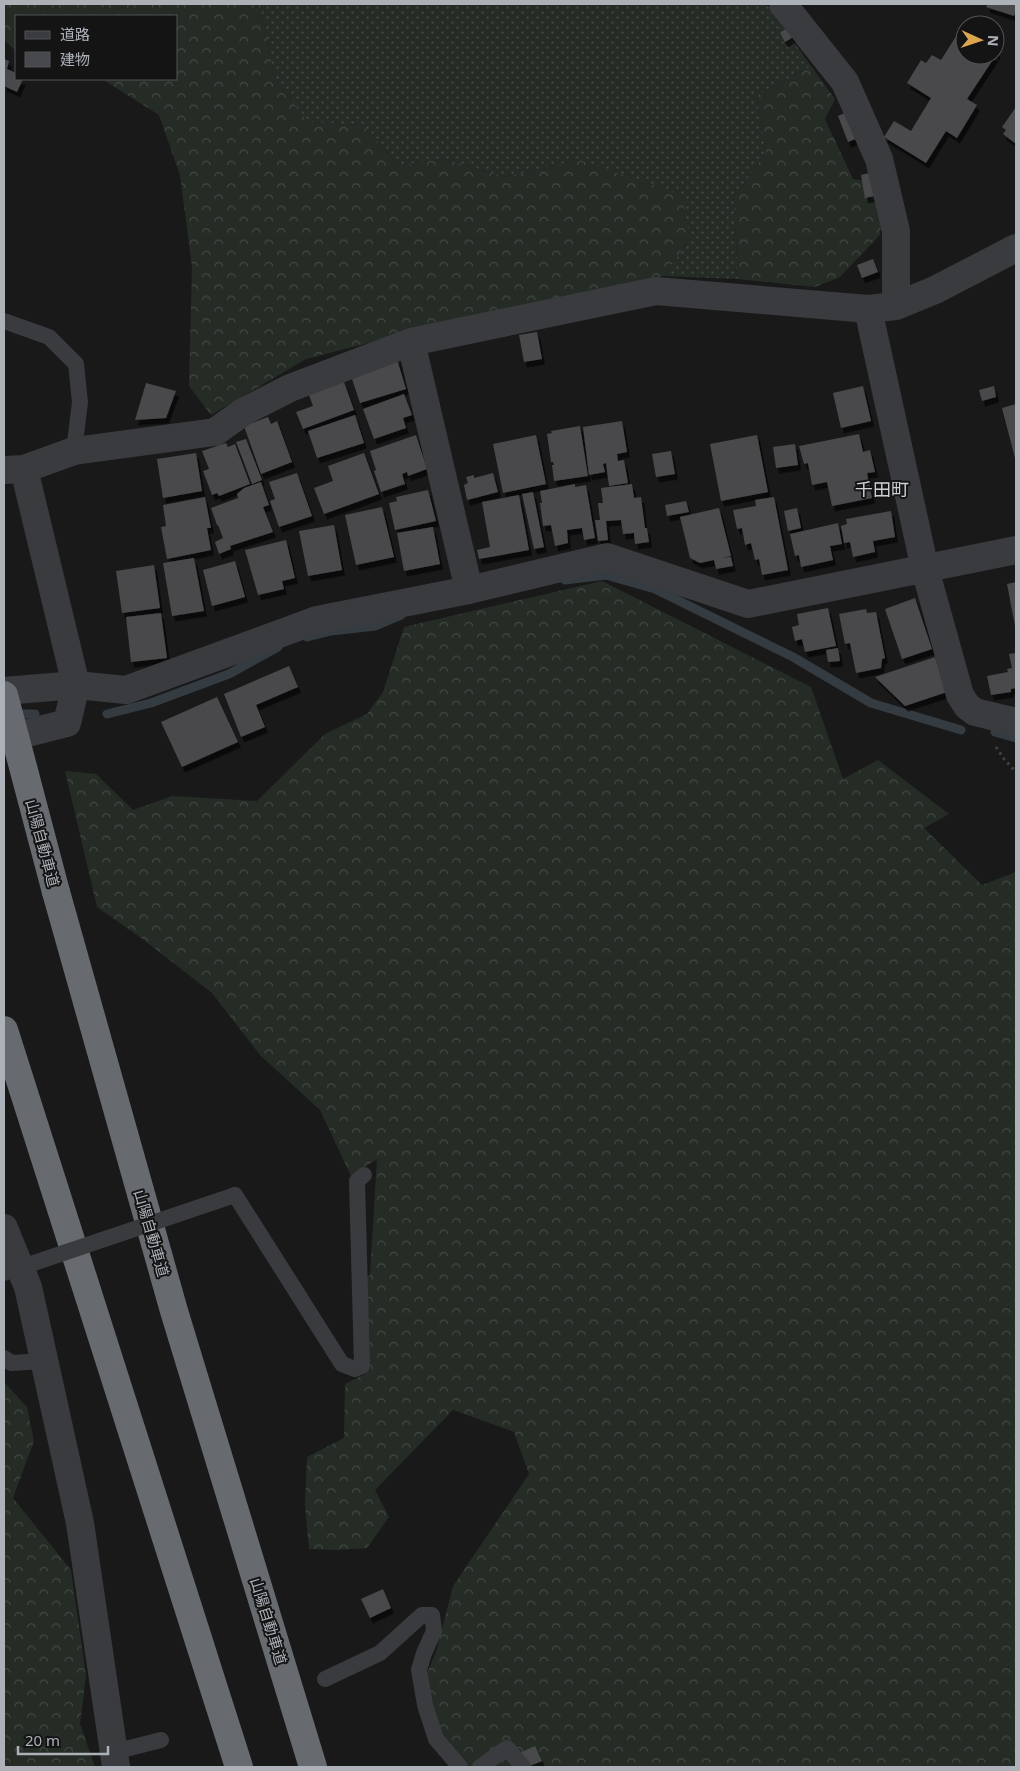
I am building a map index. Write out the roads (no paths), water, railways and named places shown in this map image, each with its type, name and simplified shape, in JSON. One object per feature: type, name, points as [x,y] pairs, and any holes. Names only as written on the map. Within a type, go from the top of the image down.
[{"type":"highway","name":"山陽自動車道","points":[[4,693],[56,892],[174,1311],[313,1767]]},
{"type":"highway","points":[[4,1030],[239,1767]]},
{"type":"street","points":[[783,4],[845,82],[878,159],[896,231],[896,306]]},
{"type":"street","points":[[4,739],[67,723],[76,685],[14,470],[74,451],[215,432],[243,412],[290,388],[411,342],[656,291],[868,309],[896,306],[935,290],[1016,248]]},
{"type":"street","points":[[868,309],[926,569],[960,694],[967,706],[976,712],[1016,722]]},
{"type":"street","points":[[411,342],[469,590]]},
{"type":"street","points":[[4,693],[76,685],[126,690],[317,620],[469,590],[607,557],[748,604],[1016,550]]},
{"type":"street","points":[[4,1228],[28,1286],[80,1523],[115,1759]]},
{"type":"lane","points":[[4,321],[50,336],[76,364],[80,402],[74,451]]},
{"type":"lane","points":[[4,1273],[235,1195],[342,1364],[355,1369],[362,1366],[357,1181],[364,1175]]},
{"type":"lane","points":[[4,1358],[11,1363],[44,1361]]},
{"type":"lane","points":[[326,1679],[380,1653],[422,1615],[432,1615],[434,1631],[419,1670],[425,1705],[436,1739],[460,1767]]},
{"type":"lane","points":[[115,1759],[161,1740]]},
{"type":"lane","points":[[480,1767],[507,1748],[523,1767]]},
{"type":"waterway","points":[[565,580],[606,575],[655,589],[793,657],[871,703],[961,730]]},
{"type":"waterway","points":[[307,637],[331,631],[375,626],[401,615]]},
{"type":"waterway","points":[[107,714],[151,703],[229,674],[278,647]]},
{"type":"waterway","points":[[11,714],[35,714]]},
{"type":"waterway","points":[[995,732],[1016,738]]},
{"type":"district","name":"千田町","points":[[882,489]]}]
